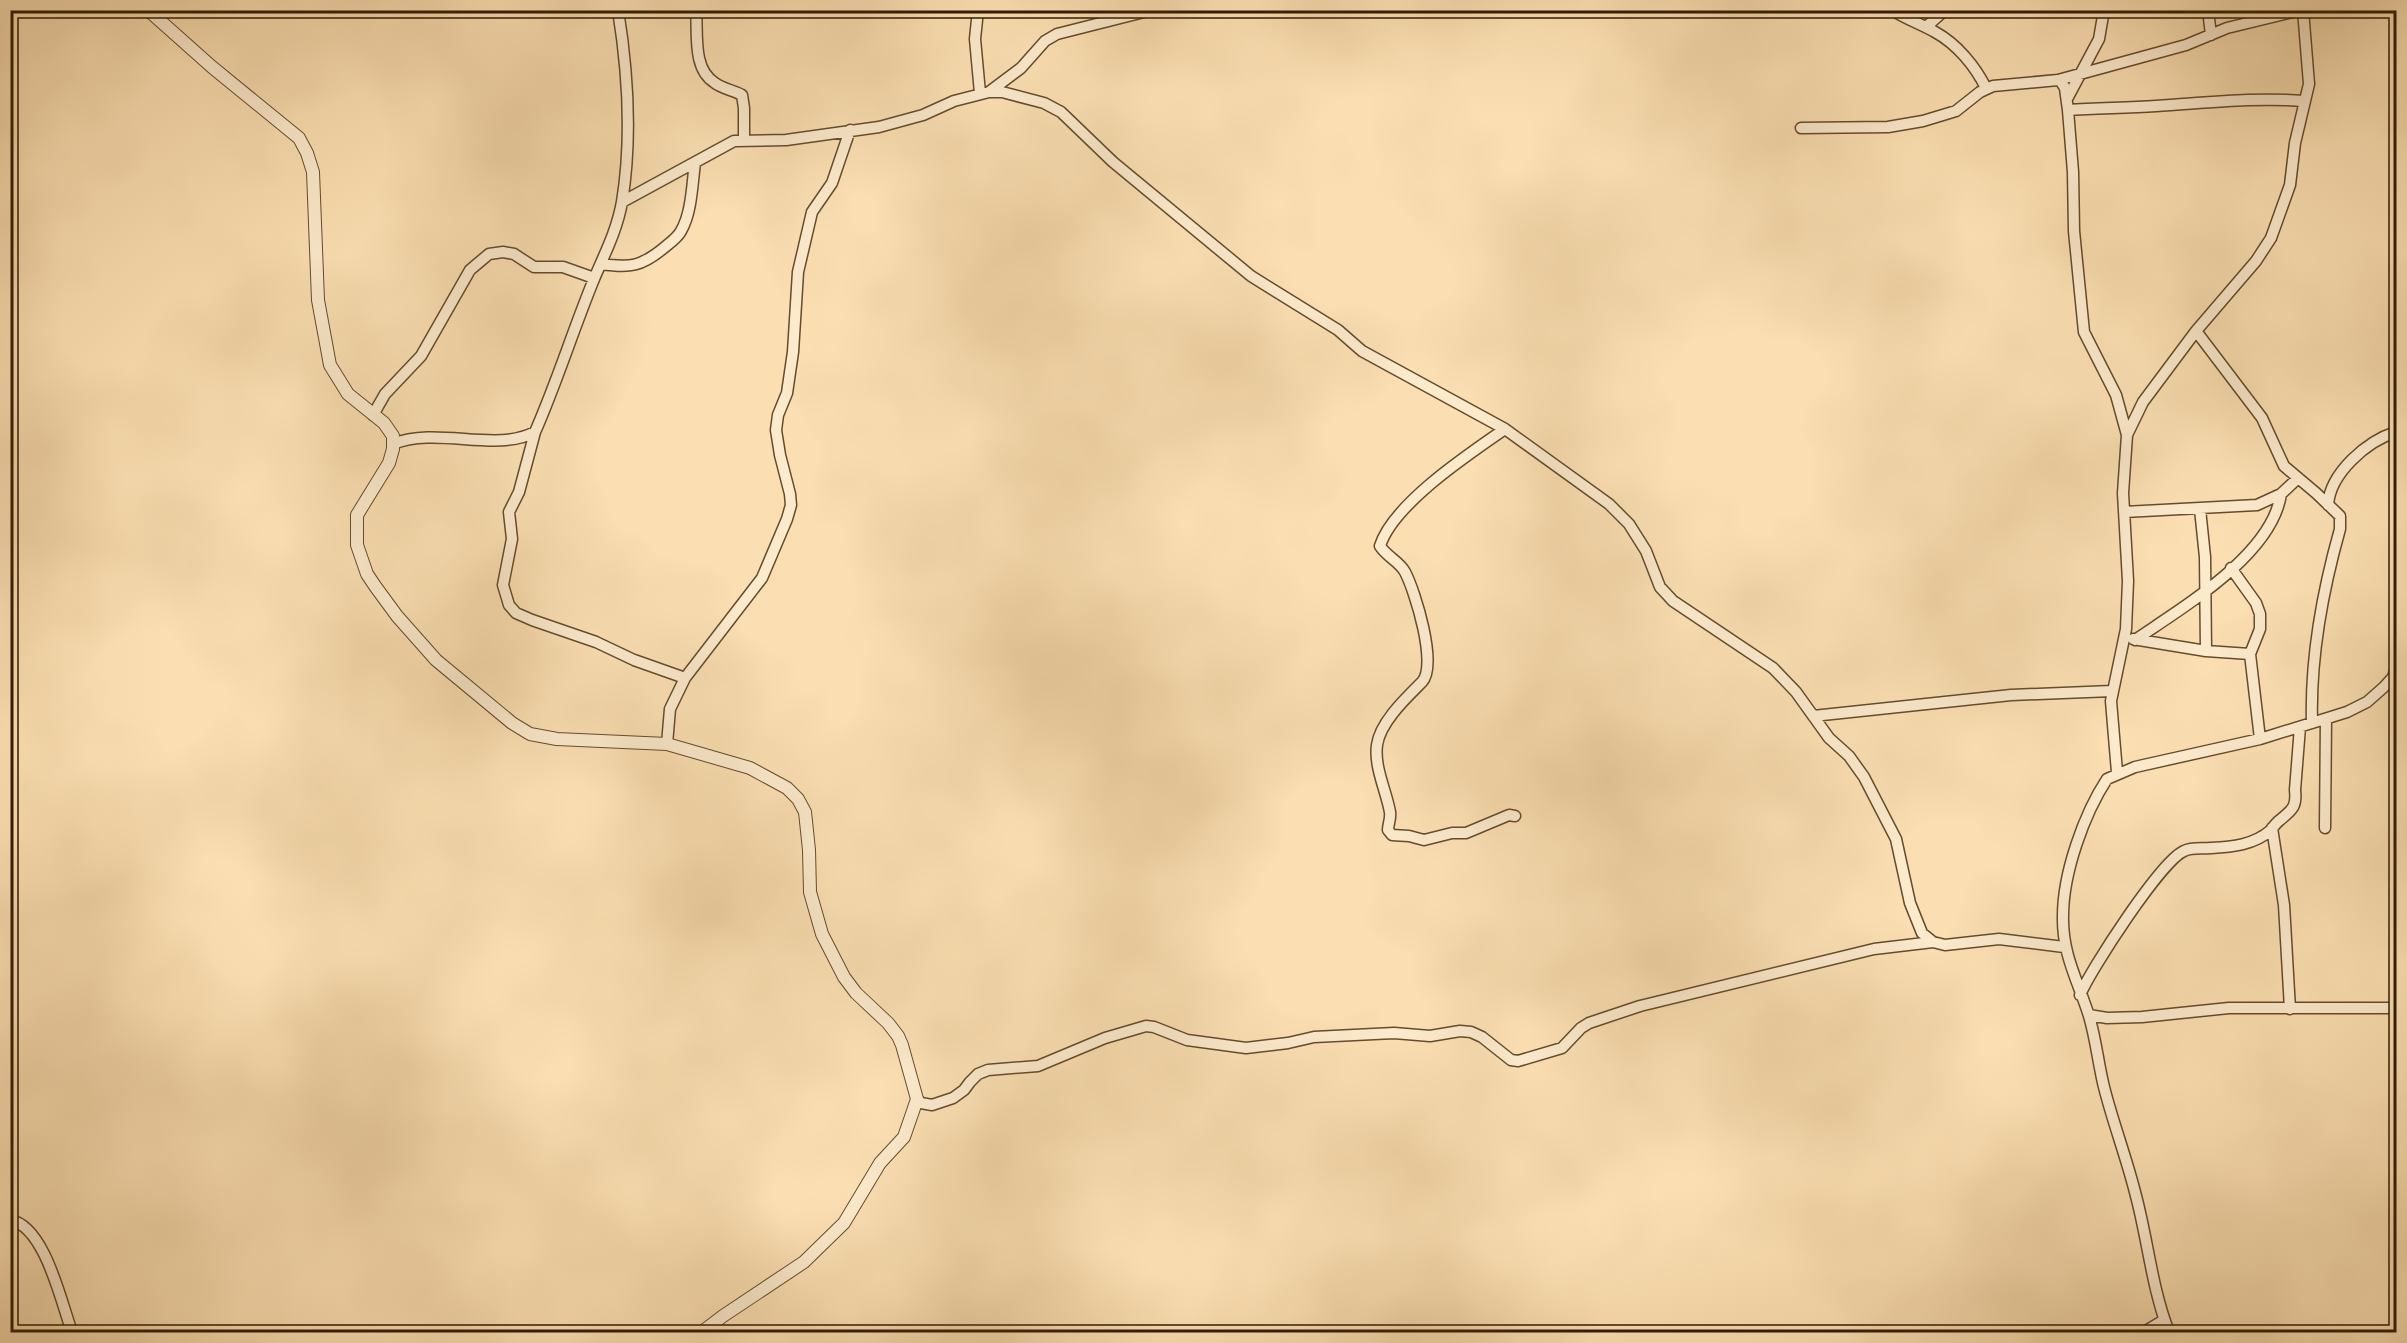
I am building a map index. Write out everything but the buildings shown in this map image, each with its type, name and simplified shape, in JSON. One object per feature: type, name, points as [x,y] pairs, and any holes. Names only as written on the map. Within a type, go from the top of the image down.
[{"type":"street","points":[[148,10],[212,67],[299,138],[307,153],[313,172],[318,300],[330,364],[348,394],[384,423],[393,436],[389,463],[357,515],[357,545],[367,574],[375,586],[397,616],[436,660],[512,723],[530,734],[557,740],[667,744],[750,768],[787,788],[798,799],[805,812],[810,892],[822,934],[844,977],[898,1036],[917,1099],[921,1103],[932,1105],[953,1098],[964,1090],[978,1074],[988,1070],[1038,1066],[1105,1038],[1146,1026],[1187,1040],[1246,1048],[1314,1037],[1394,1033],[1430,1036],[1460,1031],[1471,1032],[1482,1037],[1511,1060],[1518,1061],[1562,1048],[1589,1023],[1641,1006],[1874,949],[1933,942],[1945,945],[1999,939],[2064,947]]},
{"type":"street","points":[[618,10],[626,94],[627,143],[622,202],[614,238],[594,278],[562,369],[535,432],[519,492],[509,512],[512,539],[503,585],[509,605],[516,612],[685,678]]},
{"type":"street","points":[[696,10],[698,44],[704,73],[714,83],[742,95],[744,141]]},
{"type":"street","points":[[978,10],[975,39],[985,93]]},
{"type":"street","points":[[622,202],[724,145],[744,141],[786,140],[879,127],[923,115],[985,93],[1021,68],[1045,41],[1057,34],[1152,10]]},
{"type":"street","points":[[1892,10],[1926,27],[1951,44],[1976,68],[1986,88]]},
{"type":"street","points":[[1926,27],[1945,10]]},
{"type":"street","points":[[2068,105],[2099,39],[2104,10]]},
{"type":"street","points":[[2208,10],[2211,35]]},
{"type":"street","points":[[1801,128],[1888,127],[1923,121],[1956,111],[1986,88],[2011,83],[2060,80],[2186,45],[2239,24],[2302,10],[2309,73],[2295,142],[2290,185],[2271,238],[2220,305],[2196,331],[2143,402],[2127,435],[2123,466],[2130,639],[2112,691],[2112,722],[2117,772]]},
{"type":"street","points":[[2060,80],[2065,88],[2068,105],[2073,172],[2074,231],[2084,332],[2116,395],[2127,435]]},
{"type":"street","points":[[985,93],[1022,96],[1044,103],[1061,112],[1113,162],[1251,276],[1338,330],[1362,351],[1505,429],[1609,504],[1629,524],[1646,551],[1660,587],[1673,601],[1773,668],[1796,692],[1829,738],[1849,756],[1875,798],[1896,839],[1917,925],[1922,933],[1933,942]]},
{"type":"street","points":[[2068,105],[2152,106],[2212,100],[2305,101]]},
{"type":"street","points":[[667,744],[670,709],[685,678],[762,578],[787,519],[791,505],[790,494],[780,455],[777,430],[778,415],[787,393],[793,352],[798,272],[812,212],[832,183],[850,130]]},
{"type":"street","points":[[601,264],[625,267],[641,264],[671,242],[681,231],[689,206],[695,163]]},
{"type":"street","points":[[373,415],[385,394],[428,346],[470,270],[489,254],[503,252],[514,254],[534,267],[563,267],[594,278]]},
{"type":"street","points":[[2196,331],[2256,410],[2275,443],[2284,466],[2340,516],[2341,522],[2313,654],[2312,723]]},
{"type":"street","points":[[1505,429],[1416,497],[1388,529],[1381,542],[1380,546],[1385,554],[1395,560],[1407,574],[1427,638],[1429,664],[1425,680],[1400,702],[1378,740],[1377,747],[1380,774],[1390,812],[1388,830],[1392,835],[1424,840],[1452,833],[1466,833],[1509,815],[1515,816]]},
{"type":"street","points":[[393,444],[407,438],[525,438],[535,432]]},
{"type":"street","points":[[2328,505],[2329,492],[2353,459],[2397,432]]},
{"type":"street","points":[[2124,512],[2257,505],[2281,494],[2297,479]]},
{"type":"street","points":[[2316,493],[2329,492]]},
{"type":"street","points":[[2130,639],[2204,593],[2231,568],[2263,536],[2275,515],[2281,494]]},
{"type":"street","points":[[2200,509],[2205,557],[2206,651]]},
{"type":"street","points":[[2231,568],[2256,603],[2260,614],[2260,629],[2250,654],[2260,739]]},
{"type":"street","points":[[2130,639],[2206,651],[2250,654]]},
{"type":"street","points":[[2169,1332],[2164,1320],[2136,1196],[2104,1087],[2089,1015],[2064,947],[2063,907],[2070,866],[2099,790],[2107,778],[2117,772],[2260,739],[2326,719],[2367,702],[2393,677],[2397,668]]},
{"type":"street","points":[[1813,716],[2000,696],[2112,691]]},
{"type":"street","points":[[2325,828],[2326,719]]},
{"type":"street","points":[[2080,995],[2087,977],[2146,889],[2175,856],[2189,849],[2241,845],[2259,838],[2296,806],[2300,727]]},
{"type":"street","points":[[2272,828],[2284,905],[2290,1009]]},
{"type":"street","points":[[2089,1015],[2130,1017],[2229,1008],[2397,1008]]},
{"type":"street","points":[[702,1332],[804,1262],[837,1232],[880,1162],[904,1137],[917,1099]]},
{"type":"street","points":[[10,1220],[19,1222],[40,1244],[72,1332]]},
{"type":"street","points":[[2144,1332],[2164,1320]]}]
